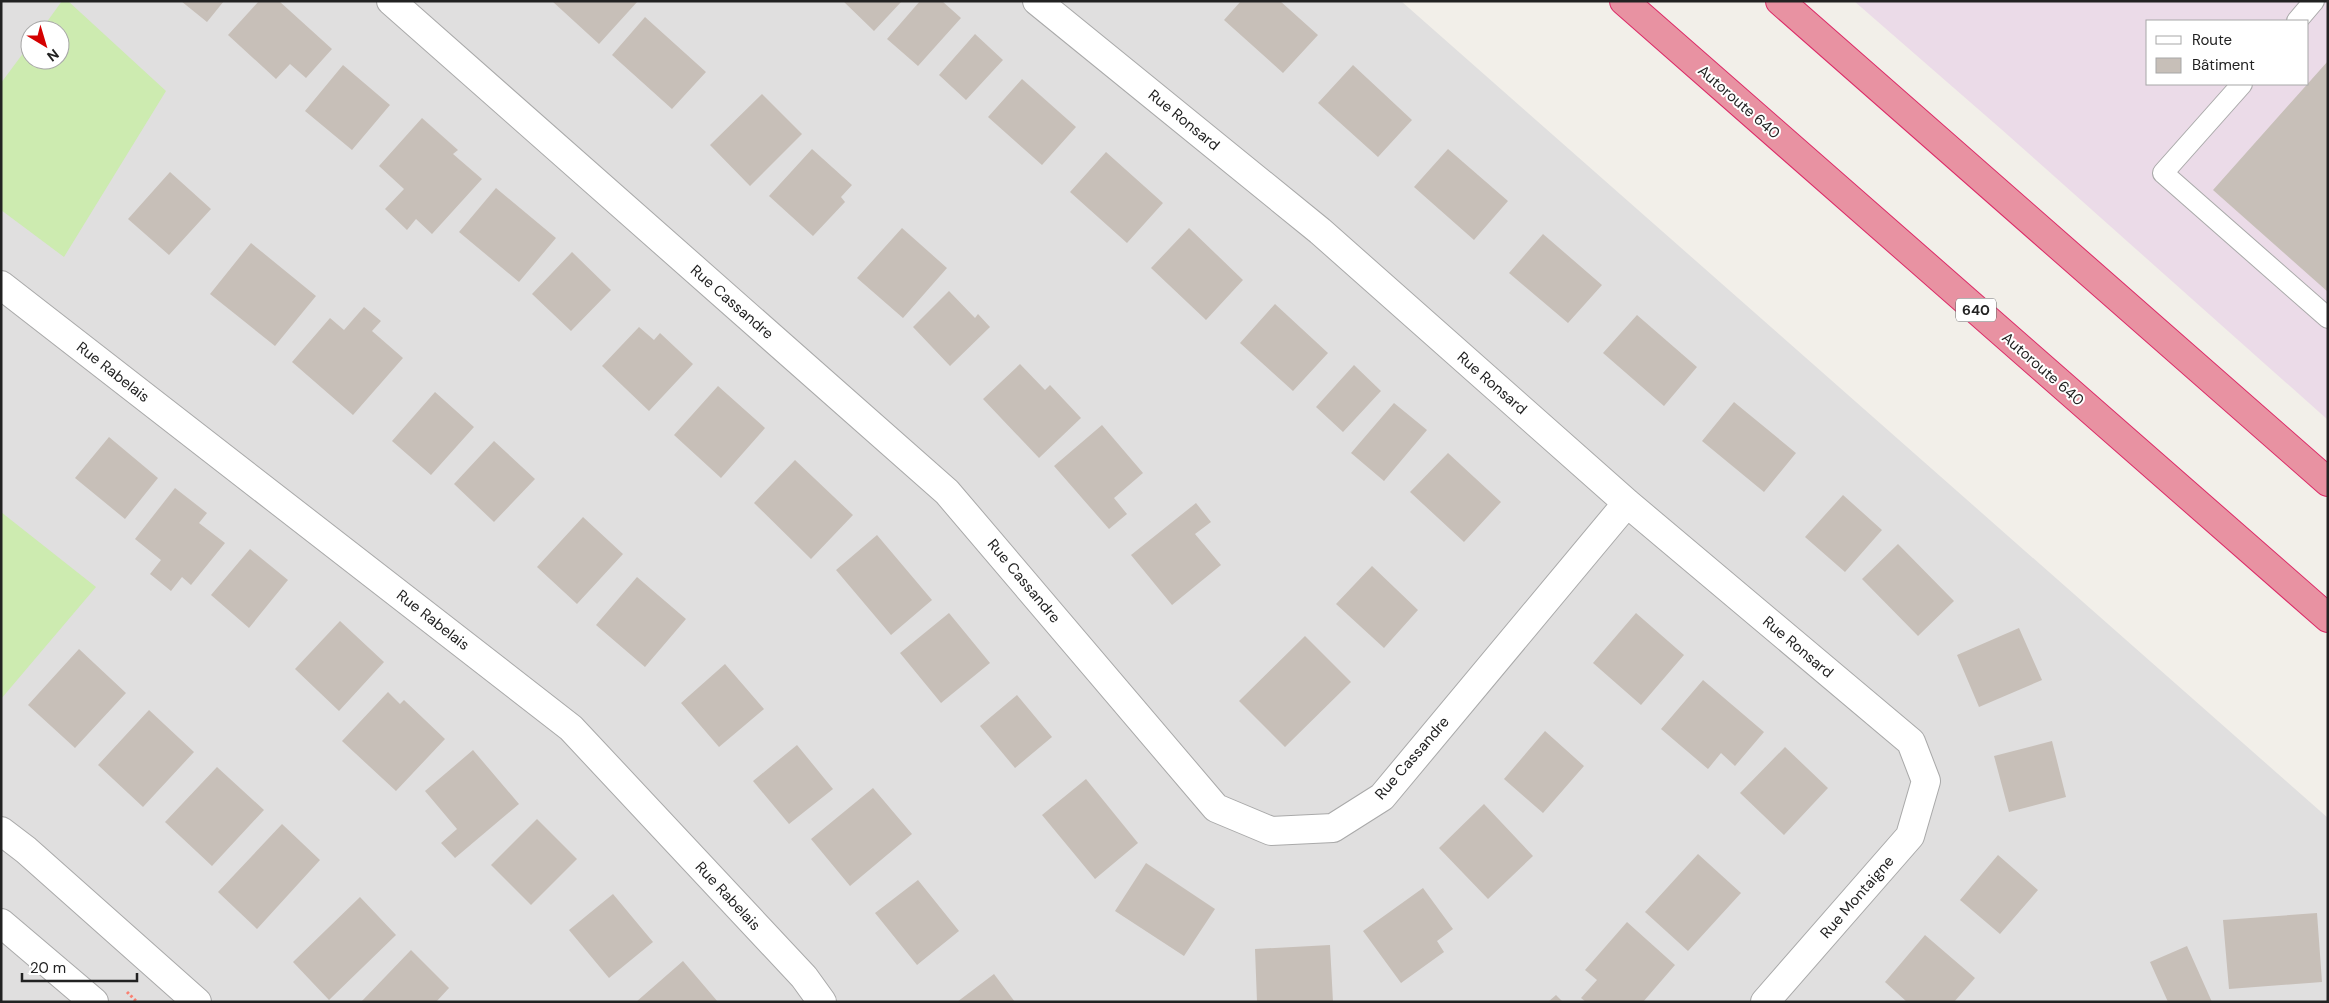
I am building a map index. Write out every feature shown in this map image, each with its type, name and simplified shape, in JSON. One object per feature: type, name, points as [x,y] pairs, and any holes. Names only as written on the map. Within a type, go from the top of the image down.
[{"type":"highway","name":"Autoroute 640","points":[[1624,1],[2328,618]]},
{"type":"highway","points":[[1780,1],[2328,482]]},
{"type":"street","name":"Rue Cassandre","points":[[391,1],[947,492],[1216,808],[1270,831],[1333,828],[1382,797],[1627,503]]},
{"type":"street","name":"Rue Ronsard","points":[[1037,1],[1320,231],[1627,503],[1910,742],[1926,781]]},
{"type":"street","name":"Rue Rabelais","points":[[1,284],[571,728],[804,977],[822,1002]]},
{"type":"street","name":"Rue Montaigne","points":[[1765,1002],[1910,836],[1926,781]]},
{"type":"street","points":[[1,831],[26,850],[197,1002]]},
{"type":"street","points":[[1,923],[94,1002]]},
{"type":"lane","points":[[2298,20],[2314,1]]},
{"type":"lane","points":[[2241,85],[2163,174],[2328,318]]},
{"type":"shaded area","points":[[1,1],[1401,1],[2328,818],[2328,1002],[1,1002]]},
{"type":"shaded area","points":[[1854,1],[2328,1],[2328,420],[2001,129]]},
{"type":"green space","points":[[62,1],[68,1],[166,91],[64,257],[1,210],[1,83],[20,57],[20,70],[70,70],[70,20],[48,20]]},
{"type":"green space","points":[[1,512],[96,587],[1,699]]},
{"type":"building","points":[[181,1],[224,1],[207,22]]},
{"type":"building","points":[[259,1],[279,1],[332,49],[306,78],[290,64],[276,79],[228,35]]},
{"type":"building","points":[[552,1],[638,1],[599,44]]},
{"type":"building","points":[[843,1],[902,1],[874,31]]},
{"type":"building","points":[[920,1],[942,1],[961,18],[918,66],[887,39]]},
{"type":"building","points":[[1241,1],[1280,1],[1318,35],[1283,73],[1224,20]]},
{"type":"building","points":[[645,17],[706,72],[672,109],[612,55]]},
{"type":"building","points":[[975,34],[1003,60],[966,100],[939,75]]},
{"type":"building","points":[[2328,61],[2328,292],[2213,190],[2307,85],[2309,85],[2309,82]]},
{"type":"building","points":[[343,65],[390,105],[352,150],[305,111]]},
{"type":"building","points":[[1353,65],[1412,120],[1378,157],[1318,103]]},
{"type":"building","points":[[1022,79],[1076,127],[1042,165],[988,117]]},
{"type":"building","points":[[762,94],[802,134],[750,186],[710,145]]},
{"type":"building","points":[[422,118],[458,150],[453,154],[482,179],[432,234],[416,219],[407,230],[385,209],[404,189],[379,166]]},
{"type":"building","points":[[812,149],[852,185],[841,197],[845,202],[813,236],[769,196]]},
{"type":"building","points":[[1448,149],[1508,201],[1474,240],[1414,187]]},
{"type":"building","points":[[1106,152],[1163,203],[1127,243],[1070,192]]},
{"type":"building","points":[[170,172],[211,209],[169,255],[128,219]]},
{"type":"building","points":[[496,188],[556,238],[519,282],[459,232]]},
{"type":"building","points":[[902,228],[947,268],[903,318],[857,278]]},
{"type":"building","points":[[1189,228],[1243,280],[1206,320],[1151,268]]},
{"type":"building","points":[[1543,234],[1602,285],[1568,323],[1509,273]]},
{"type":"building","points":[[251,243],[316,296],[275,346],[210,294]]},
{"type":"building","points":[[572,252],[611,290],[571,331],[532,294]]},
{"type":"building","points":[[949,291],[975,318],[978,314],[990,327],[950,366],[913,327]]},
{"type":"building","points":[[1275,304],[1328,353],[1293,391],[1240,343]]},
{"type":"building","points":[[364,307],[381,321],[372,331],[403,358],[353,415],[292,362],[330,318],[344,330]]},
{"type":"building","points":[[1637,315],[1697,367],[1664,406],[1603,353]]},
{"type":"building","points":[[639,327],[654,340],[660,333],[693,364],[649,411],[602,366]]},
{"type":"building","points":[[1020,364],[1045,390],[1050,385],[1081,418],[1039,458],[983,399]]},
{"type":"building","points":[[1354,365],[1381,391],[1343,432],[1316,407]]},
{"type":"building","points":[[718,386],[765,428],[721,478],[674,435]]},
{"type":"building","points":[[435,392],[474,427],[431,475],[392,441]]},
{"type":"building","points":[[1734,402],[1796,453],[1764,492],[1702,441]]},
{"type":"building","points":[[1394,403],[1427,430],[1384,481],[1351,453]]},
{"type":"building","points":[[1102,425],[1143,473],[1114,498],[1127,514],[1109,529],[1054,466]]},
{"type":"building","points":[[109,437],[158,478],[125,519],[75,478]]},
{"type":"building","points":[[494,441],[535,479],[494,522],[454,484]]},
{"type":"building","points":[[1448,453],[1501,502],[1464,542],[1410,492]]},
{"type":"building","points":[[795,460],[853,515],[811,559],[754,503]]},
{"type":"building","points":[[175,488],[207,513],[199,523],[225,543],[191,585],[182,577],[171,591],[150,574],[161,560],[135,539]]},
{"type":"building","points":[[1843,495],[1882,530],[1845,572],[1805,537]]},
{"type":"building","points":[[1196,503],[1211,522],[1195,534],[1221,565],[1172,605],[1131,555]]},
{"type":"building","points":[[583,517],[623,554],[577,604],[537,567]]},
{"type":"building","points":[[877,535],[932,600],[891,635],[836,570]]},
{"type":"building","points":[[1898,544],[1954,601],[1918,636],[1862,579]]},
{"type":"building","points":[[250,549],[288,580],[249,628],[211,595]]},
{"type":"building","points":[[1372,566],[1418,610],[1384,648],[1336,604]]},
{"type":"building","points":[[637,577],[686,619],[645,667],[596,625]]},
{"type":"building","points":[[949,613],[990,663],[941,703],[900,653]]},
{"type":"building","points":[[1636,613],[1684,655],[1641,705],[1593,663]]},
{"type":"building","points":[[340,621],[384,662],[339,711],[295,669]]},
{"type":"building","points":[[2019,628],[2042,680],[1979,707],[1957,655]]},
{"type":"building","points":[[1305,636],[1351,682],[1285,747],[1239,701]]},
{"type":"building","points":[[79,649],[126,693],[75,748],[28,705]]},
{"type":"building","points":[[725,664],[764,709],[719,747],[681,703]]},
{"type":"building","points":[[1703,680],[1764,732],[1735,766],[1721,753],[1708,769],[1661,729]]},
{"type":"building","points":[[388,692],[400,704],[404,700],[445,739],[396,791],[342,741]]},
{"type":"building","points":[[1017,695],[1052,737],[1015,768],[980,726]]},
{"type":"building","points":[[149,710],[194,752],[143,807],[98,765]]},
{"type":"building","points":[[1545,731],[1584,766],[1543,813],[1504,779]]},
{"type":"building","points":[[2052,741],[2066,797],[2009,812],[1994,756]]},
{"type":"building","points":[[797,745],[833,789],[789,824],[753,781]]},
{"type":"building","points":[[1785,747],[1828,788],[1784,835],[1740,793]]},
{"type":"building","points":[[473,750],[519,804],[455,858],[441,843],[457,829],[425,791]]},
{"type":"building","points":[[217,767],[264,810],[212,866],[165,822]]},
{"type":"building","points":[[1086,779],[1138,843],[1095,879],[1042,815]]},
{"type":"building","points":[[873,788],[912,834],[850,886],[811,839]]},
{"type":"building","points":[[1484,804],[1533,856],[1488,899],[1439,848]]},
{"type":"building","points":[[537,819],[577,859],[531,905],[491,865]]},
{"type":"building","points":[[282,824],[320,860],[257,929],[218,892]]},
{"type":"building","points":[[1698,854],[1741,893],[1688,951],[1645,912]]},
{"type":"building","points":[[1998,855],[2038,890],[2000,934],[1960,900]]},
{"type":"building","points":[[1146,863],[1215,909],[1184,956],[1115,911]]},
{"type":"building","points":[[918,880],[959,931],[917,965],[875,913]]},
{"type":"building","points":[[1423,888],[1453,929],[1437,941],[1444,952],[1401,983],[1363,931]]},
{"type":"building","points":[[613,894],[653,942],[609,978],[569,930]]},
{"type":"building","points":[[360,897],[396,935],[329,1000],[293,962]]},
{"type":"building","points":[[2317,913],[2322,982],[2229,989],[2223,920]]},
{"type":"building","points":[[1627,922],[1675,965],[1643,1002],[1586,1002],[1581,998],[1597,980],[1585,970]]},
{"type":"building","points":[[1925,935],[1975,978],[1954,1002],[1907,1002],[1885,982]]},
{"type":"building","points":[[1330,945],[1333,1002],[1257,1002],[1255,949]]},
{"type":"building","points":[[2187,946],[2212,1002],[2168,1002],[2150,962]]},
{"type":"building","points":[[411,950],[449,988],[436,1002],[361,1002]]},
{"type":"building","points":[[683,961],[718,1002],[636,1002]]},
{"type":"building","points":[[994,974],[1015,1002],[957,1002]]},
{"type":"building","points":[[1556,995],[1563,1002],[1548,1002]]}]
